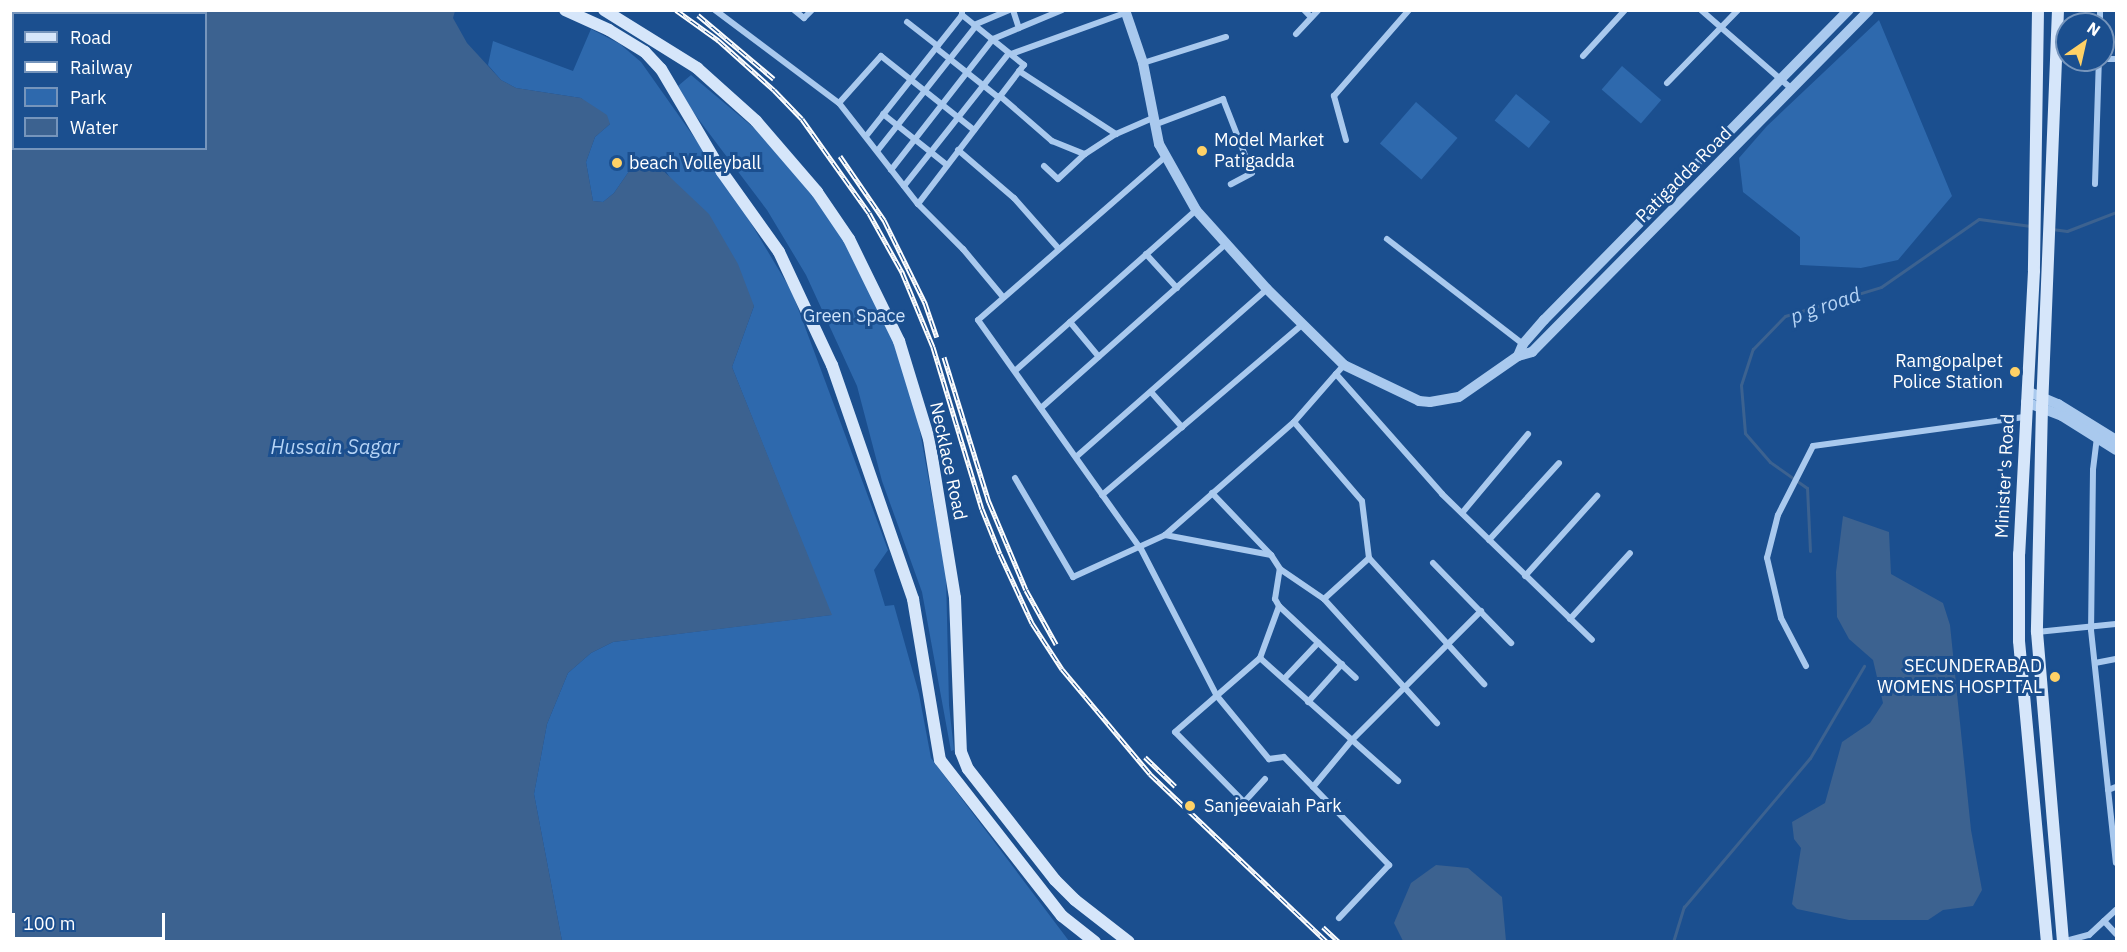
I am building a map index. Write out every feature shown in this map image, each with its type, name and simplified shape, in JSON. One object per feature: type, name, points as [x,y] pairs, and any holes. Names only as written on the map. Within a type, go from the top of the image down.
[{"type":"main road","points":[[565,10],[609,30],[645,52],[661,69],[722,172],[779,252],[832,365],[912,599],[939,760],[1062,916],[1095,942]]},
{"type":"main road","name":"Necklace Road","points":[[604,10],[675,53],[756,121],[818,192],[849,239],[899,341],[929,439],[955,598],[961,752],[987,794],[1075,900],[1129,942]]},
{"type":"main road","name":"Minister's Road","points":[[2038,10],[2034,271],[2026,417],[2019,641],[2047,942]]},
{"type":"main road","name":"Minister's Road","points":[[2058,10],[2055,161],[2042,400],[2037,632],[2063,942]]},
{"type":"main road","points":[[661,69],[675,53]]},
{"type":"main road","points":[[939,760],[961,752]]},
{"type":"main road","points":[[1062,916],[1075,900]]},
{"type":"street","points":[[715,10],[839,103],[867,135],[918,204],[963,249],[1003,297]]},
{"type":"street","points":[[794,10],[804,18],[812,10]]},
{"type":"street","points":[[878,150],[975,25],[1011,10],[1019,28]]},
{"type":"street","points":[[1304,10],[1311,17]]},
{"type":"street","points":[[1296,34],[1318,10]]},
{"type":"street","points":[[1346,140],[1334,96],[1409,10]]},
{"type":"street","points":[[1583,56],[1624,10]]},
{"type":"street","points":[[1701,10],[1792,88]]},
{"type":"street","points":[[1668,83],[1738,10]]},
{"type":"street","name":"Patigadda Road","points":[[1518,356],[1523,344],[1849,10]]},
{"type":"street","name":"Patigadda Road","points":[[1344,365],[1419,401],[1430,402],[1459,397],[1474,389],[1518,356],[1532,352],[1869,10]]},
{"type":"street","points":[[891,170],[993,39],[1059,11]]},
{"type":"street","points":[[904,186],[1010,53],[1125,12],[1143,63],[1153,122],[1165,157],[1196,210],[1267,289],[1305,323],[1344,365],[1294,422],[1165,535],[1141,549],[1073,577],[1015,478]]},
{"type":"street","points":[[867,135],[962,13],[1024,65],[918,204]]},
{"type":"street","points":[[907,22],[950,60],[1052,141],[1085,154]]},
{"type":"street","points":[[1143,63],[1226,37]]},
{"type":"street","points":[[839,103],[881,56],[974,130]]},
{"type":"street","points":[[1019,71],[1116,134]]},
{"type":"street","points":[[2095,184],[2100,72]]},
{"type":"street","points":[[1044,166],[1058,179],[1085,154],[1116,134],[1223,99],[1252,173],[1232,184]]},
{"type":"street","points":[[883,114],[947,165]]},
{"type":"street","points":[[958,150],[1014,198],[1059,249]]},
{"type":"street","points":[[1165,157],[978,320],[1016,370],[1141,549],[1217,696],[1269,759],[1284,757],[1389,865],[1339,918]]},
{"type":"street","points":[[1016,370],[1196,210]]},
{"type":"street","points":[[1388,239],[1523,344]]},
{"type":"street","points":[[1041,408],[1226,244]]},
{"type":"street","points":[[1616,247],[1627,256]]},
{"type":"street","points":[[1146,254],[1177,288]]},
{"type":"street","points":[[1076,457],[1267,289]]},
{"type":"street","points":[[1070,322],[1099,357]]},
{"type":"street","points":[[1102,495],[1305,323]]},
{"type":"street","points":[[1336,374],[1462,513],[1592,640]]},
{"type":"street","points":[[1151,392],[1182,427]]},
{"type":"street","points":[[2027,397],[2042,400],[2116,440]]},
{"type":"street","points":[[2042,400],[2116,450]]},
{"type":"street","points":[[1806,666],[1781,618],[1767,558],[1779,515],[1813,446],[2026,417]]},
{"type":"street","points":[[1294,422],[1362,501],[1369,558],[1484,684]]},
{"type":"street","points":[[1462,513],[1528,434]]},
{"type":"street","points":[[2097,437],[2093,470],[2091,630],[2116,863]]},
{"type":"street","points":[[1490,540],[1559,463]]},
{"type":"street","points":[[1212,493],[1271,555],[1280,569],[1324,599],[1437,723]]},
{"type":"street","points":[[1525,576],[1597,496]]},
{"type":"street","points":[[1165,535],[1271,555]]},
{"type":"street","points":[[1570,619],[1630,554]]},
{"type":"street","points":[[1324,599],[1369,558]]},
{"type":"street","points":[[1433,563],[1510,643]]},
{"type":"street","points":[[1280,569],[1275,599],[1279,606],[1356,678]]},
{"type":"street","points":[[1265,779],[1244,802],[1175,732],[1260,658],[1279,606]]},
{"type":"street","points":[[1313,787],[1351,741],[1481,611]]},
{"type":"street","points":[[2037,632],[2091,630],[2116,624]]},
{"type":"street","points":[[1284,679],[1318,643]]},
{"type":"street","points":[[1260,658],[1398,781]]},
{"type":"street","points":[[2095,663],[2116,659]]},
{"type":"street","points":[[1308,702],[1342,664]]},
{"type":"street","points":[[2108,790],[2116,787]]},
{"type":"street","points":[[2063,942],[2089,935],[2116,910]]},
{"type":"street","points":[[2104,921],[2116,934]]},
{"type":"green space","points":[[1879,20],[1952,196],[1898,260],[1861,268],[1800,265],[1800,237],[1743,192],[1739,158],[1767,126]]},
{"type":"green space","points":[[591,29],[620,44],[641,62],[730,188],[792,292],[888,550],[874,570],[885,606],[894,605],[919,694],[931,758],[1069,941],[562,941],[534,794],[547,724],[568,673],[591,653],[613,642],[831,615],[732,367],[754,306],[663,167],[654,162],[634,164],[614,193],[603,202],[593,201],[586,162],[595,137],[610,124],[581,98],[516,88],[501,80],[488,65],[493,41],[573,71]]},
{"type":"green space","points":[[1622,66],[1661,100],[1641,124],[1602,89]]},
{"type":"green space","name":"Green Space","points":[[691,75],[766,138],[815,194],[841,235],[892,338],[917,415],[946,575],[949,705],[954,750],[951,751],[922,592],[882,481],[857,386],[806,275],[767,210],[693,112],[678,86]]},
{"type":"green space","points":[[1516,94],[1550,122],[1529,148],[1495,120]]},
{"type":"green space","points":[[1416,102],[1458,138],[1421,180],[1380,144]]},
{"type":"water","name":"Hussain Sagar","points":[[455,11],[453,18],[467,43],[501,80],[516,88],[581,98],[607,115],[610,124],[595,137],[586,162],[593,201],[603,202],[614,193],[634,164],[654,162],[709,214],[738,264],[754,306],[732,367],[832,615],[613,642],[591,653],[568,673],[547,724],[534,794],[562,941],[11,941],[11,23],[12,150],[207,150],[207,12],[56,12]]},
{"type":"water","points":[[1843,516],[1889,532],[1891,574],[1943,603],[1950,625],[1971,830],[1982,890],[1973,906],[1943,910],[1928,920],[1849,920],[1797,909],[1792,904],[1801,848],[1794,839],[1792,822],[1825,803],[1842,742],[1870,723],[1883,703],[1873,660],[1849,639],[1837,617],[1836,572]]},
{"type":"water","points":[[1436,865],[1468,868],[1502,897],[1506,941],[1403,941],[1394,923],[1411,883]]},
{"type":"waterway","name":"p g road","points":[[2052,229],[2067,231],[2116,212]]},
{"type":"waterway","name":"p g road","points":[[1810,551],[1807,488],[1770,462],[1745,433],[1741,385],[1753,349],[1785,316],[1881,287],[1979,219],[2031,226]]},
{"type":"waterway","points":[[1673,942],[1684,907],[1810,758],[1864,666]]},
{"type":"railway","points":[[676,10],[718,40],[774,90],[802,119],[869,213],[902,272],[933,347],[982,509],[1000,554],[1032,623],[1062,669],[1150,774],[1327,942]]},
{"type":"railway","points":[[698,15],[774,79]]},
{"type":"railway","points":[[840,156],[884,220],[925,303],[937,337]]},
{"type":"railway","points":[[944,357],[989,502],[1026,590],[1056,644]]},
{"type":"railway","points":[[1145,757],[1175,786]]},
{"type":"railway","points":[[1323,927],[1339,942]]},
{"type":"place","name":"Model Market Patigadda","points":[[1202,151]]},
{"type":"place","name":"beach Volleyball","points":[[617,163]]},
{"type":"place","name":"Ramgopalpet Police Station","points":[[2015,372]]},
{"type":"place","name":"SECUNDERABAD WOMENS HOSPITAL","points":[[2055,677]]},
{"type":"place","name":"Sanjeevaiah Park","points":[[1190,806]]}]
